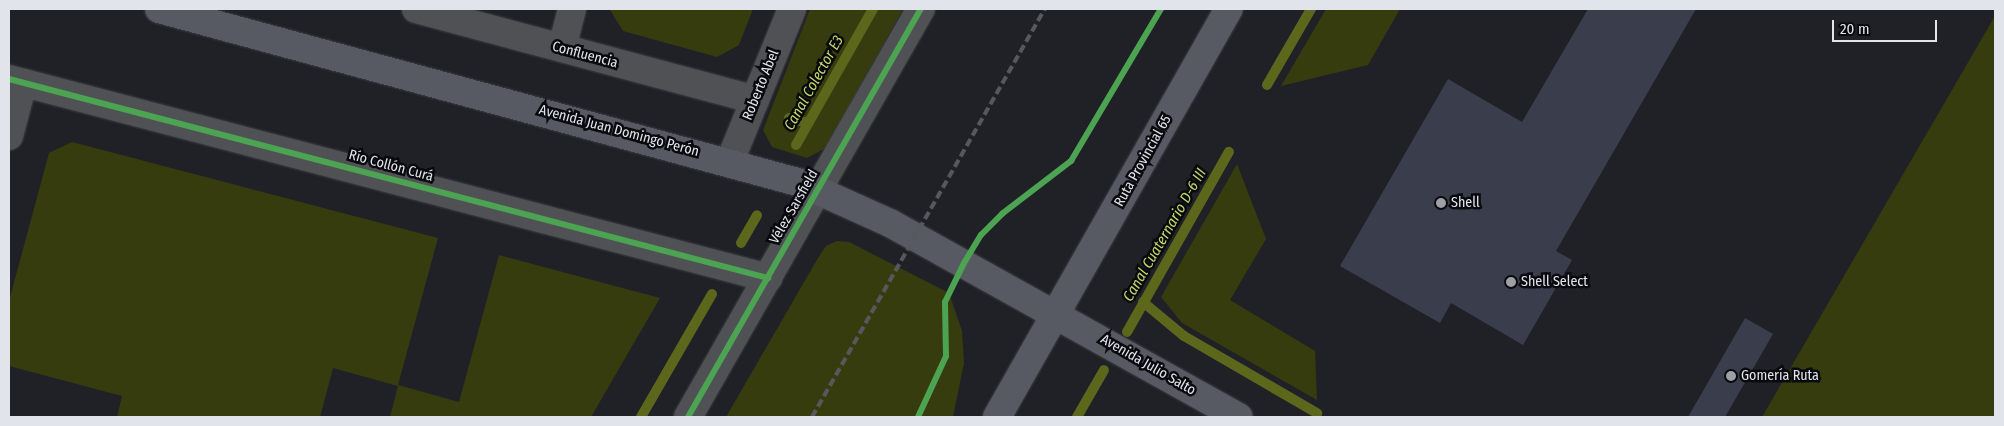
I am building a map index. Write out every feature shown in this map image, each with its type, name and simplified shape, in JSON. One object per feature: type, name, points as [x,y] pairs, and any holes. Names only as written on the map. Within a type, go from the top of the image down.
[{"type":"main road","name":"Avenida Juan Domingo Perón","points":[[158,9],[730,161],[818,189],[1056,314]]},
{"type":"main road","name":"Ruta Provincial 65","points":[[997,417],[1229,9]]},
{"type":"main road","name":"Avenida Julio Salto","points":[[1056,314],[1239,417]]},
{"type":"street","name":"Confluencia","points":[[416,9],[755,100]]},
{"type":"street","points":[[562,48],[572,9]]},
{"type":"street","name":"Roberto Abel","points":[[730,161],[792,9]]},
{"type":"street","name":"Vélez Sarsfield","points":[[688,417],[921,9]]},
{"type":"street","points":[[9,136],[16,81]]},
{"type":"street","name":"Río Collón Curá","points":[[16,81],[768,278]]},
{"type":"green space","points":[[753,9],[739,45],[717,57],[623,31],[610,10]]},
{"type":"green space","points":[[810,9],[903,9],[826,148],[807,158],[772,147],[763,130]]},
{"type":"green space","points":[[1326,9],[1400,9],[1368,65],[1281,86]]},
{"type":"green space","points":[[1995,16],[1995,417],[1762,417]]},
{"type":"green space","points":[[72,142],[438,238],[398,385],[459,402],[499,255],[660,298],[591,417],[390,417],[398,386],[333,368],[320,417],[117,417],[122,396],[9,366],[9,301],[49,153]]},
{"type":"green space","points":[[1237,164],[1266,239],[1230,300],[1315,351],[1317,400],[1182,323],[1161,297]]},
{"type":"green space","points":[[837,241],[849,242],[949,293],[962,331],[964,363],[953,417],[726,417],[818,258],[826,246]]},
{"type":"building","points":[[1588,9],[1696,9],[1556,251],[1572,260],[1523,345],[1451,303],[1440,323],[1340,266],[1448,79],[1522,122]]},
{"type":"building","name":"Gomería Ruta","points":[[1745,318],[1773,334],[1725,417],[1688,417]]},
{"type":"waterway","name":"Canal Colector E3","points":[[796,145],[873,9]]},
{"type":"waterway","name":"Canal Cuaternario D-6 III","points":[[1267,85],[1311,9]]},
{"type":"waterway","points":[[789,118],[808,123]]},
{"type":"waterway","name":"Canal Cuaternario D-6 III","points":[[1127,332],[1229,152]]},
{"type":"waterway","name":"Canal Colector E3","points":[[741,243],[757,215]]},
{"type":"waterway","name":"Canal Colector E3","points":[[641,417],[712,294]]},
{"type":"waterway","points":[[1143,302],[1184,336],[1317,413]]},
{"type":"waterway","name":"Canal Cuaternario D-6 III","points":[[1077,417],[1104,370]]},
{"type":"railway","points":[[812,417],[1045,9]]},
{"type":"cycle path","points":[[688,417],[921,9]]},
{"type":"cycle path","points":[[918,417],[946,356],[945,302],[964,263],[981,235],[1003,213],[1071,161],[1161,9]]},
{"type":"cycle path","points":[[9,79],[768,278]]},
{"type":"place","name":"Shell","points":[[1441,203]]},
{"type":"place","name":"Shell Select","points":[[1511,282]]},
{"type":"place","name":"Gomería Ruta","points":[[1731,376]]}]
